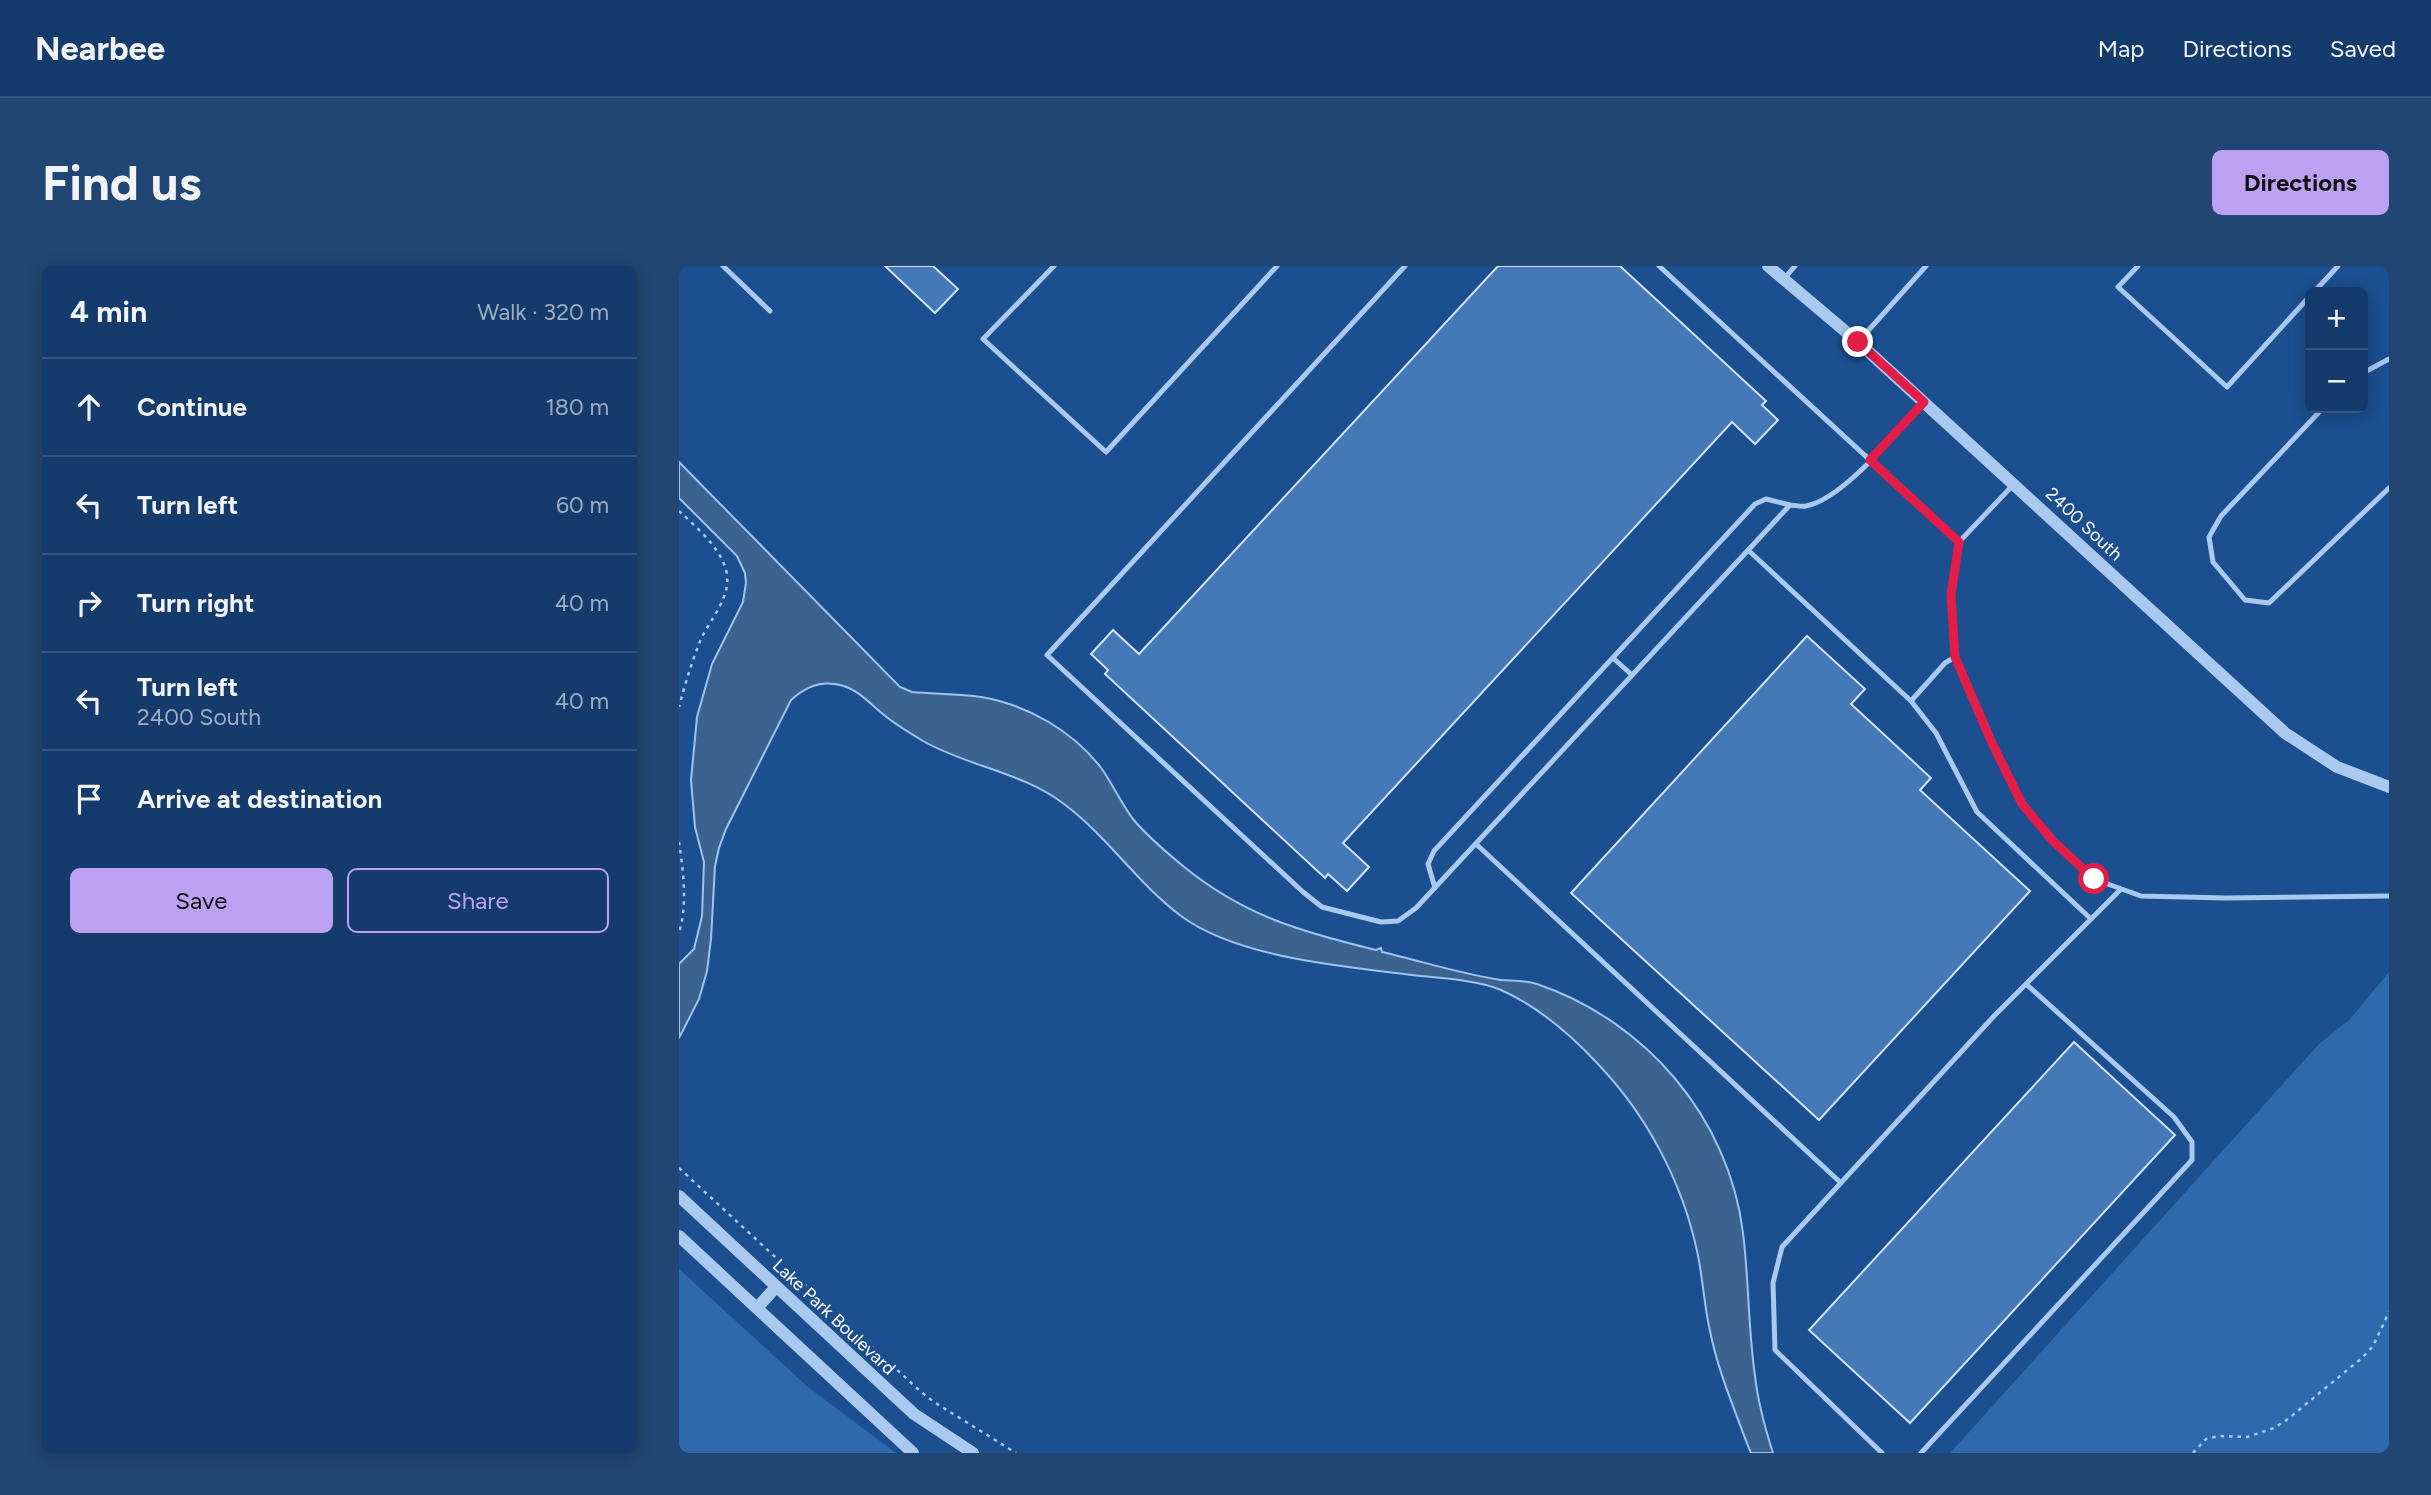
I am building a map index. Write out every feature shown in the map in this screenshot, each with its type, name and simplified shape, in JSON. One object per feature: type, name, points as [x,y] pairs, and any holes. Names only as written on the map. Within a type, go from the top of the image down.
[{"type":"street","name":"2400 South","points":[[1768,266],[1858,342],[2285,733],[2337,767],[2389,787]]},
{"type":"street","name":"Lake Park Boulevard","points":[[679,1196],[914,1414],[973,1453]]},
{"type":"street","points":[[679,1236],[913,1453]]},
{"type":"street","points":[[757,1308],[776,1287]]},
{"type":"lane","points":[[723,266],[770,311]]},
{"type":"lane","points":[[1054,266],[983,339],[1106,452],[1277,266]]},
{"type":"lane","points":[[1405,266],[1047,655],[1322,907],[1381,922],[1398,920],[1416,908],[1790,505]]},
{"type":"lane","points":[[1660,266],[1959,542]]},
{"type":"lane","points":[[1784,279],[1795,266]]},
{"type":"lane","points":[[1858,342],[1926,266]]},
{"type":"lane","points":[[2138,266],[2118,287],[2227,387],[2305,301]]},
{"type":"lane","points":[[2319,287],[2338,266]]},
{"type":"lane","points":[[2368,370],[2389,359]]},
{"type":"lane","points":[[1435,888],[1428,864],[1434,851],[1755,504],[1766,499],[1806,506],[1826,498],[1843,487],[1924,402]]},
{"type":"lane","points":[[2318,413],[2221,516],[2209,537],[2214,562],[2245,600],[2269,603],[2389,488]]},
{"type":"lane","points":[[2014,484],[1959,542],[1951,594],[1955,657],[2022,804],[2053,841],[2094,879],[2141,896],[2389,896]]},
{"type":"lane","points":[[1748,550],[1911,701],[1936,733],[1977,813],[2091,919]]},
{"type":"lane","points":[[1613,657],[1632,675]]},
{"type":"lane","points":[[1911,701],[1945,663],[1955,657]]},
{"type":"lane","points":[[1476,844],[1841,1183]]},
{"type":"lane","points":[[1882,1453],[1775,1349],[1773,1283],[1781,1247],[2026,984],[2121,889]]},
{"type":"lane","points":[[1921,1453],[2192,1160],[2192,1142],[2174,1117],[2026,984]]},
{"type":"path","points":[[679,510],[717,553],[725,568],[728,582],[724,597],[698,648],[679,706]]},
{"type":"path","points":[[679,842],[683,884],[682,922],[679,932]]},
{"type":"path","points":[[679,1168],[920,1391],[1016,1453]]},
{"type":"path","points":[[2193,1453],[2206,1439],[2261,1434],[2288,1419],[2363,1357],[2373,1346],[2389,1312]]},
{"type":"shaded area","points":[[679,462],[900,687],[912,692],[973,696],[999,701],[1016,706],[1048,722],[1090,755],[1102,769],[1133,819],[1150,838],[1228,898],[1275,920],[1323,936],[1376,950],[1381,948],[1382,952],[1471,974],[1537,984],[1577,1001],[1613,1022],[1646,1049],[1676,1079],[1700,1113],[1720,1151],[1735,1191],[1743,1233],[1756,1386],[1773,1453],[1751,1453],[1732,1403],[1713,1346],[1699,1261],[1690,1225],[1672,1174],[1631,1104],[1587,1052],[1564,1031],[1527,1004],[1483,984],[1296,959],[1264,952],[1205,931],[1165,903],[1094,830],[1048,793],[923,741],[846,687],[820,684],[802,691],[791,700],[726,829],[715,866],[707,971],[699,999],[679,1038],[679,964],[694,949],[702,916],[704,862],[695,827],[691,780],[697,717],[712,664],[743,602],[746,583],[745,573],[737,556],[679,498]]},
{"type":"shaded area","points":[[2389,972],[2389,1453],[1950,1453],[2319,1044],[2350,1019]]},
{"type":"shaded area","points":[[679,1269],[808,1387],[896,1453],[679,1453]]},
{"type":"building","points":[[885,266],[933,266],[958,289],[935,313]]},
{"type":"building","points":[[1498,266],[1620,266],[1766,401],[1762,405],[1778,420],[1755,444],[1732,422],[1343,843],[1369,867],[1347,891],[1328,874],[1325,878],[1105,674],[1108,670],[1091,654],[1113,630],[1139,654]]},
{"type":"building","points":[[1807,636],[1865,689],[1851,704],[1931,778],[1920,790],[2030,891],[1819,1120],[1571,893]]},
{"type":"building","points":[[2074,1042],[2175,1135],[1910,1423],[1809,1330]]},
{"type":"route","points":[[1858,342],[1924,402],[1870,460],[1959,542],[1951,594],[1955,657],[1992,743],[2022,804],[2053,841],[2094,879]]}]
